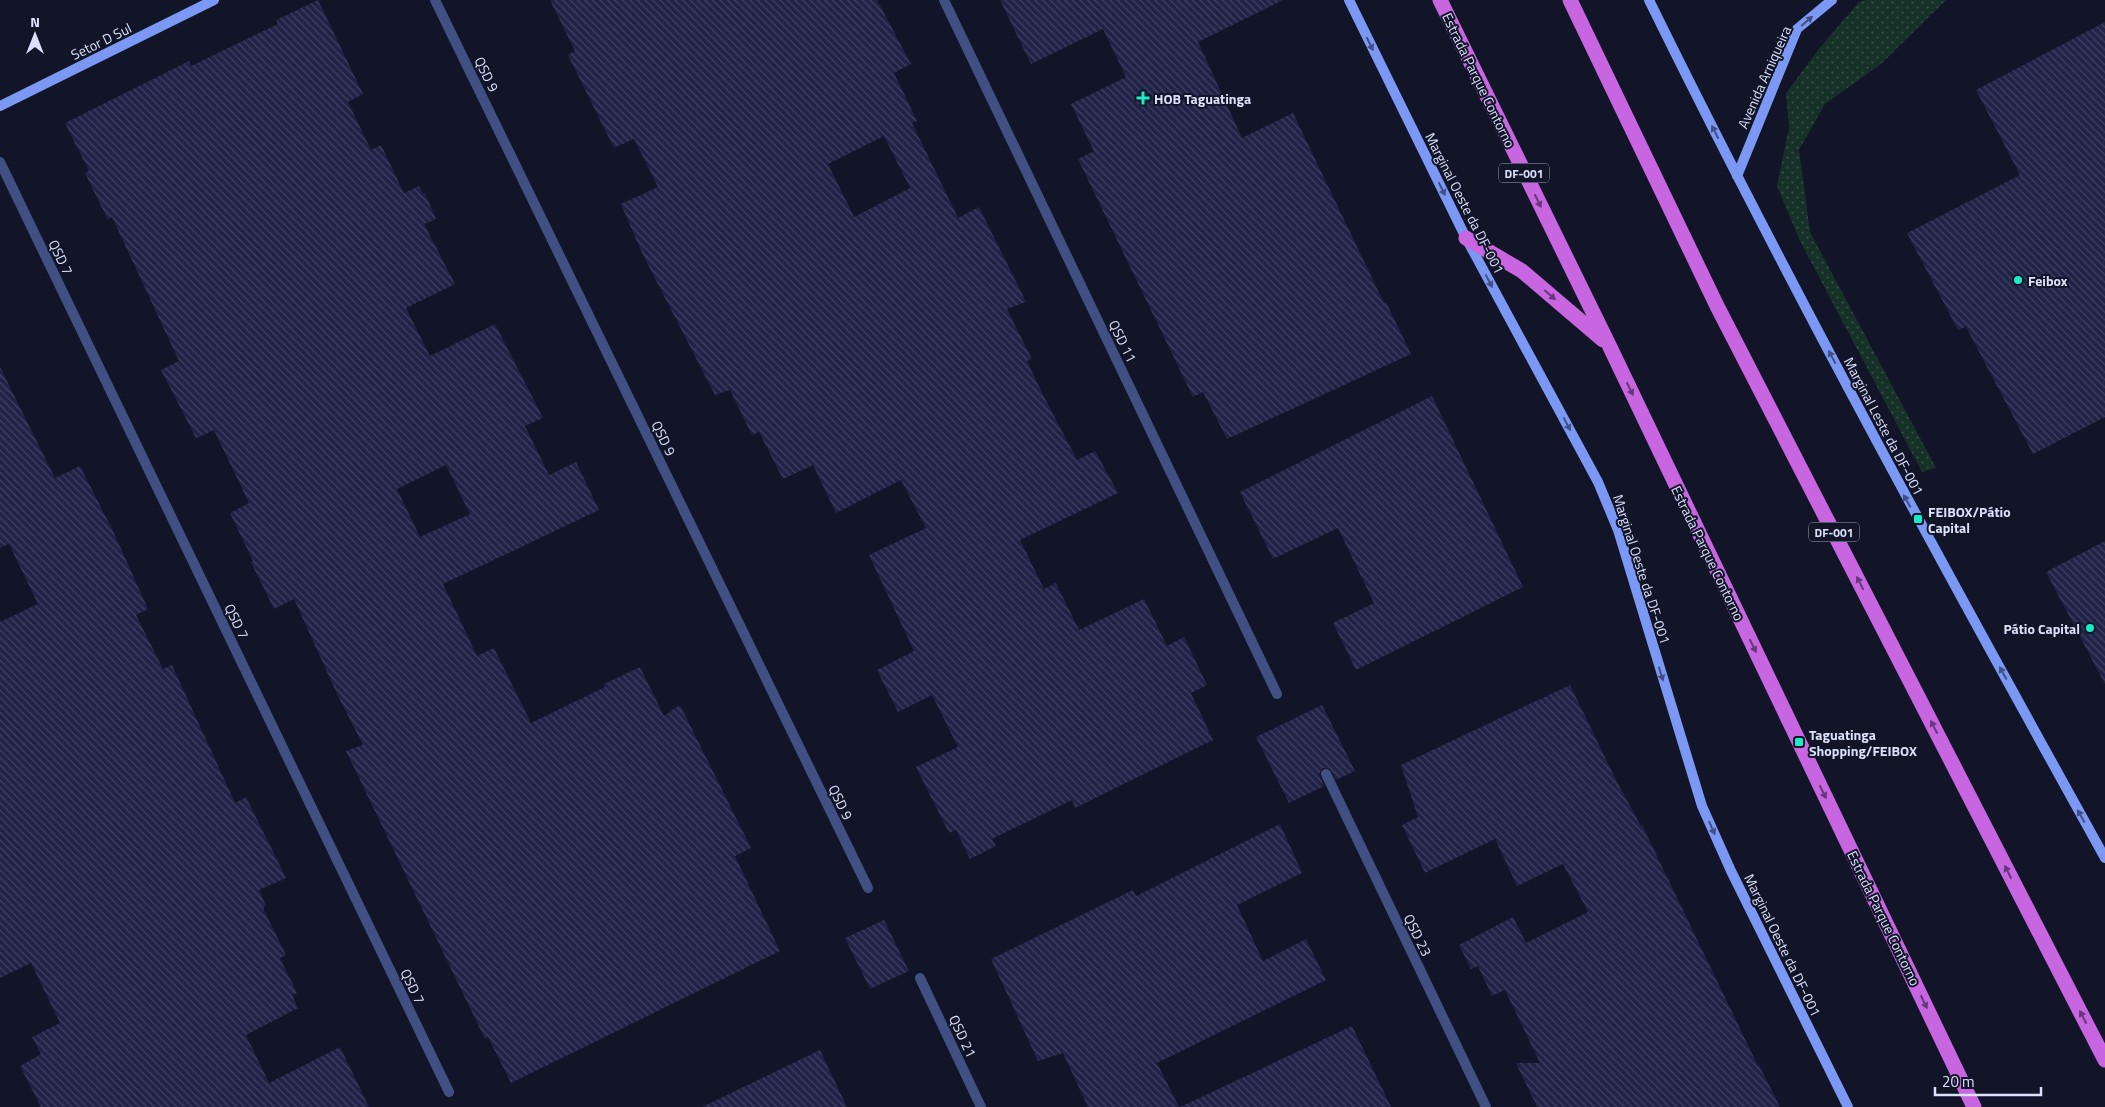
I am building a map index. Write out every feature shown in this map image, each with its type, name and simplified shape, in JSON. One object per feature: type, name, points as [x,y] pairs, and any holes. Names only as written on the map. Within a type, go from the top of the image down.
[{"type":"highway","name":"Estrada Parque Contorno","points":[[1440,0],[1974,1107]]},
{"type":"highway","name":"DF-001","points":[[1570,0],[1717,306],[2105,1060]]},
{"type":"highway","points":[[1466,238],[1522,271],[1608,345]]},
{"type":"main road","name":"Setor D Sul","points":[[0,106],[213,0]]},
{"type":"main road","name":"Marginal Oeste da DF-001","points":[[1349,0],[1466,238],[1598,482],[1618,530],[1702,806],[1731,871],[1848,1107]]},
{"type":"main road","name":"Marginal Leste da DF-001","points":[[1648,0],[1737,176],[1904,494],[2105,858]]},
{"type":"main road","name":"Avenida Arniqueira","points":[[1737,176],[1797,29],[1832,0]]},
{"type":"street","name":"QSD 9","points":[[435,0],[868,888]]},
{"type":"street","name":"QSD 11","points":[[944,0],[1277,694]]},
{"type":"street","name":"QSD 7","points":[[0,162],[449,1092]]},
{"type":"street","name":"QSD 23","points":[[1326,774],[1486,1107]]},
{"type":"street","name":"QSD 21","points":[[920,978],[981,1107]]},
{"type":"green space","points":[[1866,0],[1946,0],[1881,64],[1825,104],[1799,150],[1810,232],[1936,468],[1922,472],[1800,241],[1777,186],[1789,127],[1786,93],[1818,50],[1859,2]]},
{"type":"building","points":[[318,0],[363,94],[348,102],[371,150],[381,145],[404,193],[419,186],[423,194],[425,193],[436,219],[424,224],[455,284],[406,308],[430,356],[495,324],[543,418],[525,426],[549,475],[576,462],[599,510],[443,584],[477,656],[494,648],[531,723],[605,687],[604,684],[640,667],[664,716],[680,705],[751,848],[735,856],[780,951],[511,1083],[488,1037],[485,1039],[346,751],[363,745],[338,696],[294,599],[274,609],[251,562],[253,561],[230,513],[249,503],[214,430],[196,438],[161,370],[179,361],[112,217],[108,220],[85,173],[89,171],[65,123],[189,61],[191,66],[278,24],[276,20]],"holes":[[[446,465],[470,514],[420,537],[397,489]]]},
{"type":"building","points":[[550,0],[877,0],[911,64],[894,73],[917,121],[912,123],[958,218],[979,207],[1026,302],[1007,309],[1032,359],[1027,361],[1043,395],[1077,460],[1095,451],[1118,493],[1020,540],[1044,589],[1056,583],[1079,630],[1144,599],[1167,646],[1184,637],[1207,685],[1191,693],[1213,740],[1075,808],[1072,800],[992,839],[996,846],[970,859],[956,830],[949,833],[916,767],[958,747],[932,695],[898,712],[877,670],[914,651],[869,555],[926,528],[901,480],[836,513],[813,465],[783,479],[759,432],[752,435],[730,390],[715,395],[642,253],[621,204],[658,187],[634,139],[614,148],[568,55],[575,51]],"holes":[[[884,136],[910,188],[854,217],[828,164]]]},
{"type":"building","points":[[1000,0],[1283,0],[1198,42],[1242,138],[1293,113],[1384,303],[1386,302],[1411,354],[1227,439],[1203,392],[1193,397],[1078,159],[1094,151],[1071,104],[1126,77],[1103,29],[1031,64]]},
{"type":"building","name":"Feibox","points":[[2105,22],[2105,417],[2033,454],[1966,327],[1958,330],[1907,233],[2020,175],[1976,90]]},
{"type":"building","points":[[0,367],[55,478],[80,466],[113,531],[148,609],[136,615],[163,669],[172,665],[235,803],[246,797],[286,878],[259,890],[266,906],[263,908],[286,955],[280,958],[297,993],[292,995],[298,1008],[246,1035],[269,1083],[340,1047],[369,1107],[41,1107],[20,1066],[41,1054],[32,1037],[60,1023],[31,963],[0,978],[0,622],[38,604],[9,544],[0,548]]},
{"type":"building","points":[[1432,396],[1523,587],[1356,670],[1333,623],[1374,603],[1338,528],[1273,559],[1240,492]]},
{"type":"building","name":"Pátio Capital","points":[[2105,541],[2105,684],[2046,572]]},
{"type":"building","points":[[1570,685],[1616,780],[1642,825],[1758,1066],[1780,1107],[1537,1107],[1516,1063],[1540,1063],[1505,990],[1492,996],[1478,966],[1471,969],[1459,945],[1513,917],[1526,943],[1588,912],[1563,864],[1517,886],[1495,839],[1425,873],[1402,825],[1418,817],[1401,765]]},
{"type":"building","points":[[1322,705],[1355,771],[1336,780],[1330,769],[1323,768],[1319,774],[1324,786],[1289,803],[1256,737]]},
{"type":"building","points":[[1280,824],[1302,873],[1237,905],[1263,961],[1306,939],[1326,980],[1157,1063],[1179,1107],[1088,1107],[1063,1053],[1038,1061],[991,959],[1133,890],[1136,896]]},
{"type":"building","points":[[884,920],[909,971],[870,989],[845,938]]},
{"type":"building","points":[[1352,1026],[1391,1107],[1180,1107]]},
{"type":"building","points":[[820,1050],[847,1107],[702,1107],[758,1080]]},
{"type":"place","name":"HOB Taguatinga","points":[[1143,98]]},
{"type":"place","name":"Feibox","points":[[2018,280]]},
{"type":"place","name":"FEIBOX/Pátio Capital","points":[[1918,519]]},
{"type":"place","name":"Pátio Capital","points":[[2090,628]]},
{"type":"place","name":"Taguatinga Shopping/FEIBOX","points":[[1799,742]]}]
